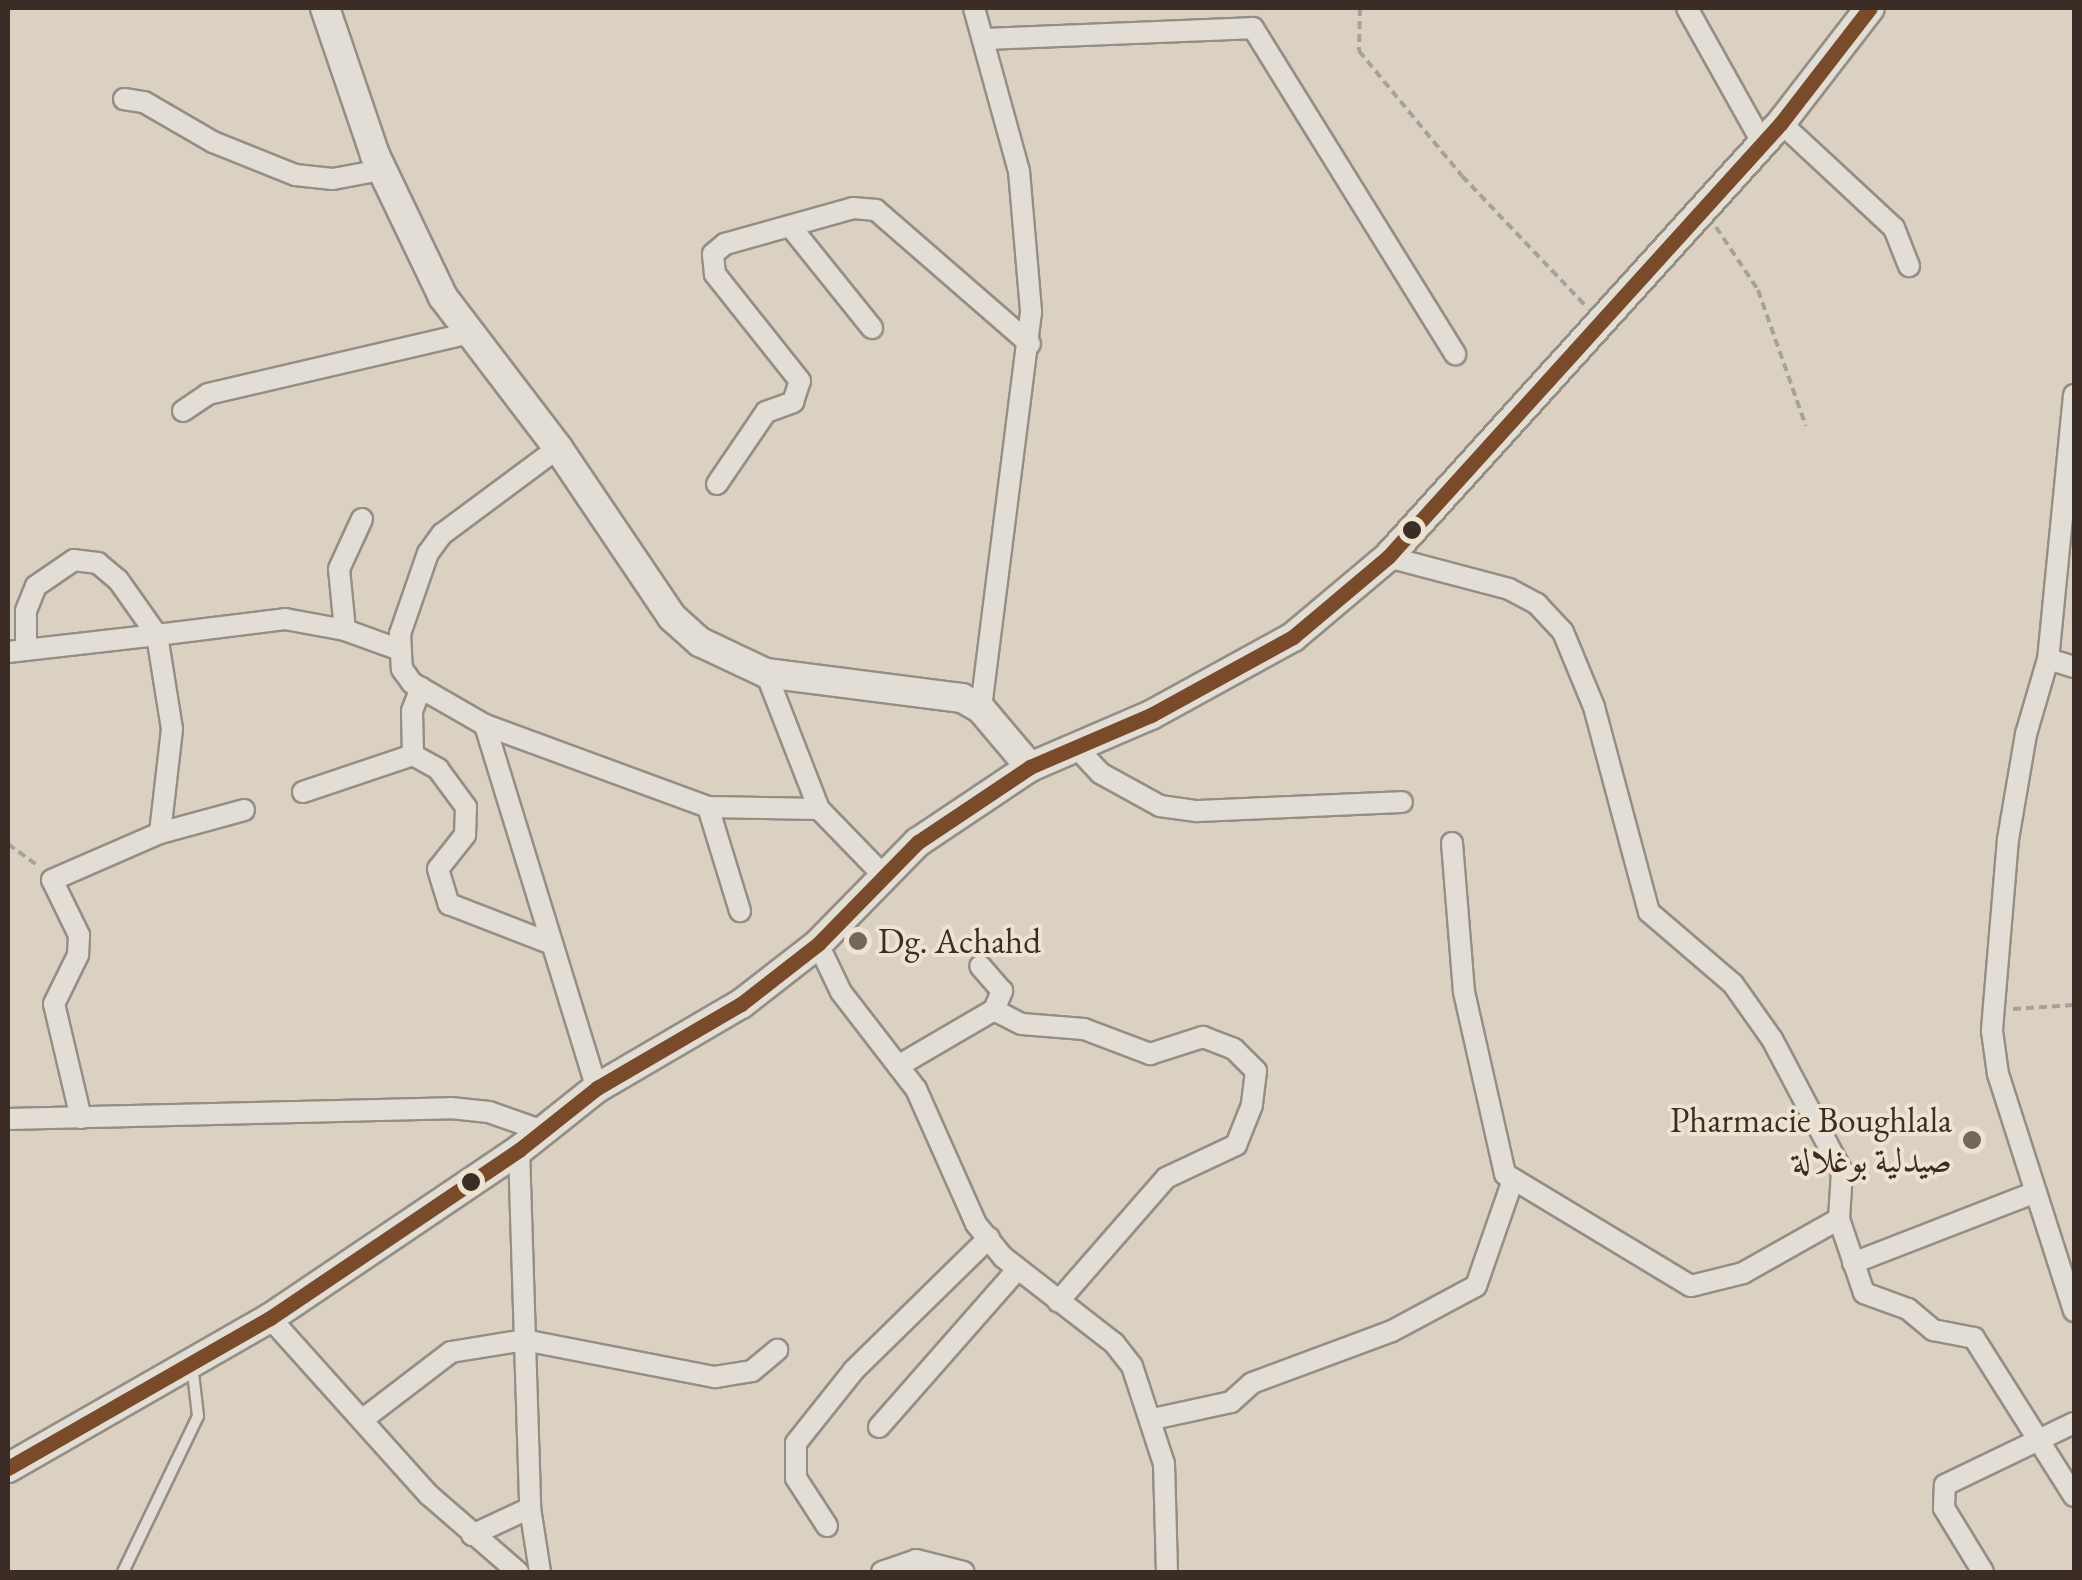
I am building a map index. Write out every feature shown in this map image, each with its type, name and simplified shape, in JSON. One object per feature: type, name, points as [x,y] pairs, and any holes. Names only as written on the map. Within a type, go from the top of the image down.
[{"type":"street","points":[[325,8],[381,170],[444,297],[558,448],[672,617],[700,642],[766,673],[942,692],[981,709],[1030,767]]},
{"type":"street","points":[[974,8],[1028,228],[1030,344],[981,709]]},
{"type":"street","points":[[1688,8],[1772,133],[1894,228],[1909,266]]},
{"type":"street","points":[[8,1468],[270,1318],[519,1150],[596,1088],[741,1004],[818,944],[918,842],[1030,767],[1151,715],[1294,637],[1388,557],[1772,133],[1870,8]]},
{"type":"street","points":[[982,39],[1253,28],[1455,354]]},
{"type":"street","points":[[124,99],[144,102],[213,142],[294,174],[333,179],[381,170]]},
{"type":"street","points":[[716,484],[766,412],[800,394],[800,381],[715,274],[713,254],[725,244],[853,208],[876,210],[1030,344]]},
{"type":"street","points":[[790,226],[872,328]]},
{"type":"street","points":[[183,411],[208,394],[470,333]]},
{"type":"street","points":[[2072,1298],[1998,1074],[1994,1008],[2008,840],[2026,734],[2048,659],[2074,395]]},
{"type":"street","points":[[558,448],[442,534],[418,576],[400,650],[402,669],[421,688],[485,725],[708,807],[819,809]]},
{"type":"street","points":[[345,630],[339,570],[362,520]]},
{"type":"street","points":[[1388,557],[1509,589],[1537,604],[1562,632],[1594,707],[1649,912],[1733,984],[1772,1039],[1842,1172],[1839,1218],[1852,1264],[1874,1302],[1908,1310],[1934,1330],[1974,1338],[2040,1436],[2074,1496]]},
{"type":"street","points":[[160,833],[172,729],[157,635],[118,580],[98,563],[74,560],[36,586],[17,650],[157,635],[268,618],[345,630],[400,650]]},
{"type":"street","points":[[2048,659],[2074,666]]},
{"type":"street","points":[[766,673],[819,809],[882,876]]},
{"type":"street","points":[[413,756],[412,711],[421,688]]},
{"type":"street","points":[[485,725],[596,1088]]},
{"type":"street","points":[[1076,747],[1100,773],[1160,806],[1198,811],[1402,802]]},
{"type":"street","points":[[304,792],[413,756],[438,769],[466,808],[465,835],[438,869],[438,886],[449,904],[552,944]]},
{"type":"street","points":[[708,807],[740,911]]},
{"type":"street","points":[[82,1118],[54,1004],[78,956],[79,935],[52,880],[160,833],[244,810]]},
{"type":"street","points":[[1452,842],[1464,992],[1496,1150],[1513,1180],[1691,1286],[1743,1274],[1839,1218]]},
{"type":"street","points":[[818,944],[841,992],[916,1089],[964,1201],[989,1238],[1017,1270],[1132,1366],[1153,1419],[1164,1464],[1167,1572]]},
{"type":"street","points":[[898,1066],[994,1010],[1002,991],[980,966]]},
{"type":"street","points":[[994,1010],[1022,1024],[1084,1029],[1150,1054],[1204,1038],[1234,1049],[1256,1072],[1252,1105],[1236,1145],[1166,1178],[1058,1302]]},
{"type":"street","points":[[8,1119],[451,1108],[489,1112],[544,1130]]},
{"type":"street","points":[[519,1150],[530,1508],[540,1572]]},
{"type":"street","points":[[1153,1419],[1230,1402],[1252,1383],[1392,1331],[1476,1286],[1513,1180]]},
{"type":"street","points":[[1852,1264],[2036,1192]]},
{"type":"street","points":[[827,1526],[796,1478],[796,1443],[854,1370],[989,1238]]},
{"type":"street","points":[[879,1427],[1017,1270]]},
{"type":"street","points":[[270,1318],[472,1535],[518,1572]]},
{"type":"street","points":[[362,1420],[452,1352],[524,1340],[715,1377],[752,1371],[776,1350]]},
{"type":"street","points":[[1983,1572],[1944,1508],[1944,1485],[2074,1423]]},
{"type":"street","points":[[472,1535],[530,1508]]},
{"type":"street","points":[[882,1572],[916,1560],[964,1572]]},
{"type":"lane","points":[[123,1572],[198,1416],[192,1363]]},
{"type":"path","points":[[1360,8],[1358,52],[1462,176],[1599,321]]},
{"type":"path","points":[[1701,208],[1752,278],[1806,426]]},
{"type":"path","points":[[8,844],[52,880]]},
{"type":"path","points":[[1994,1008],[2074,1005]]},
{"type":"transit line","points":[[8,1468],[270,1318],[519,1150],[597,1088],[741,1004],[818,944],[918,842],[1030,767],[1151,715],[1293,637],[1388,557],[1781,123],[1870,8]]},
{"type":"place","name":"Dg. Achahd","points":[[858,941]]},
{"type":"place","name":"Pharmacie Boughlala صيدلية بوغلالة","points":[[1972,1140]]}]
